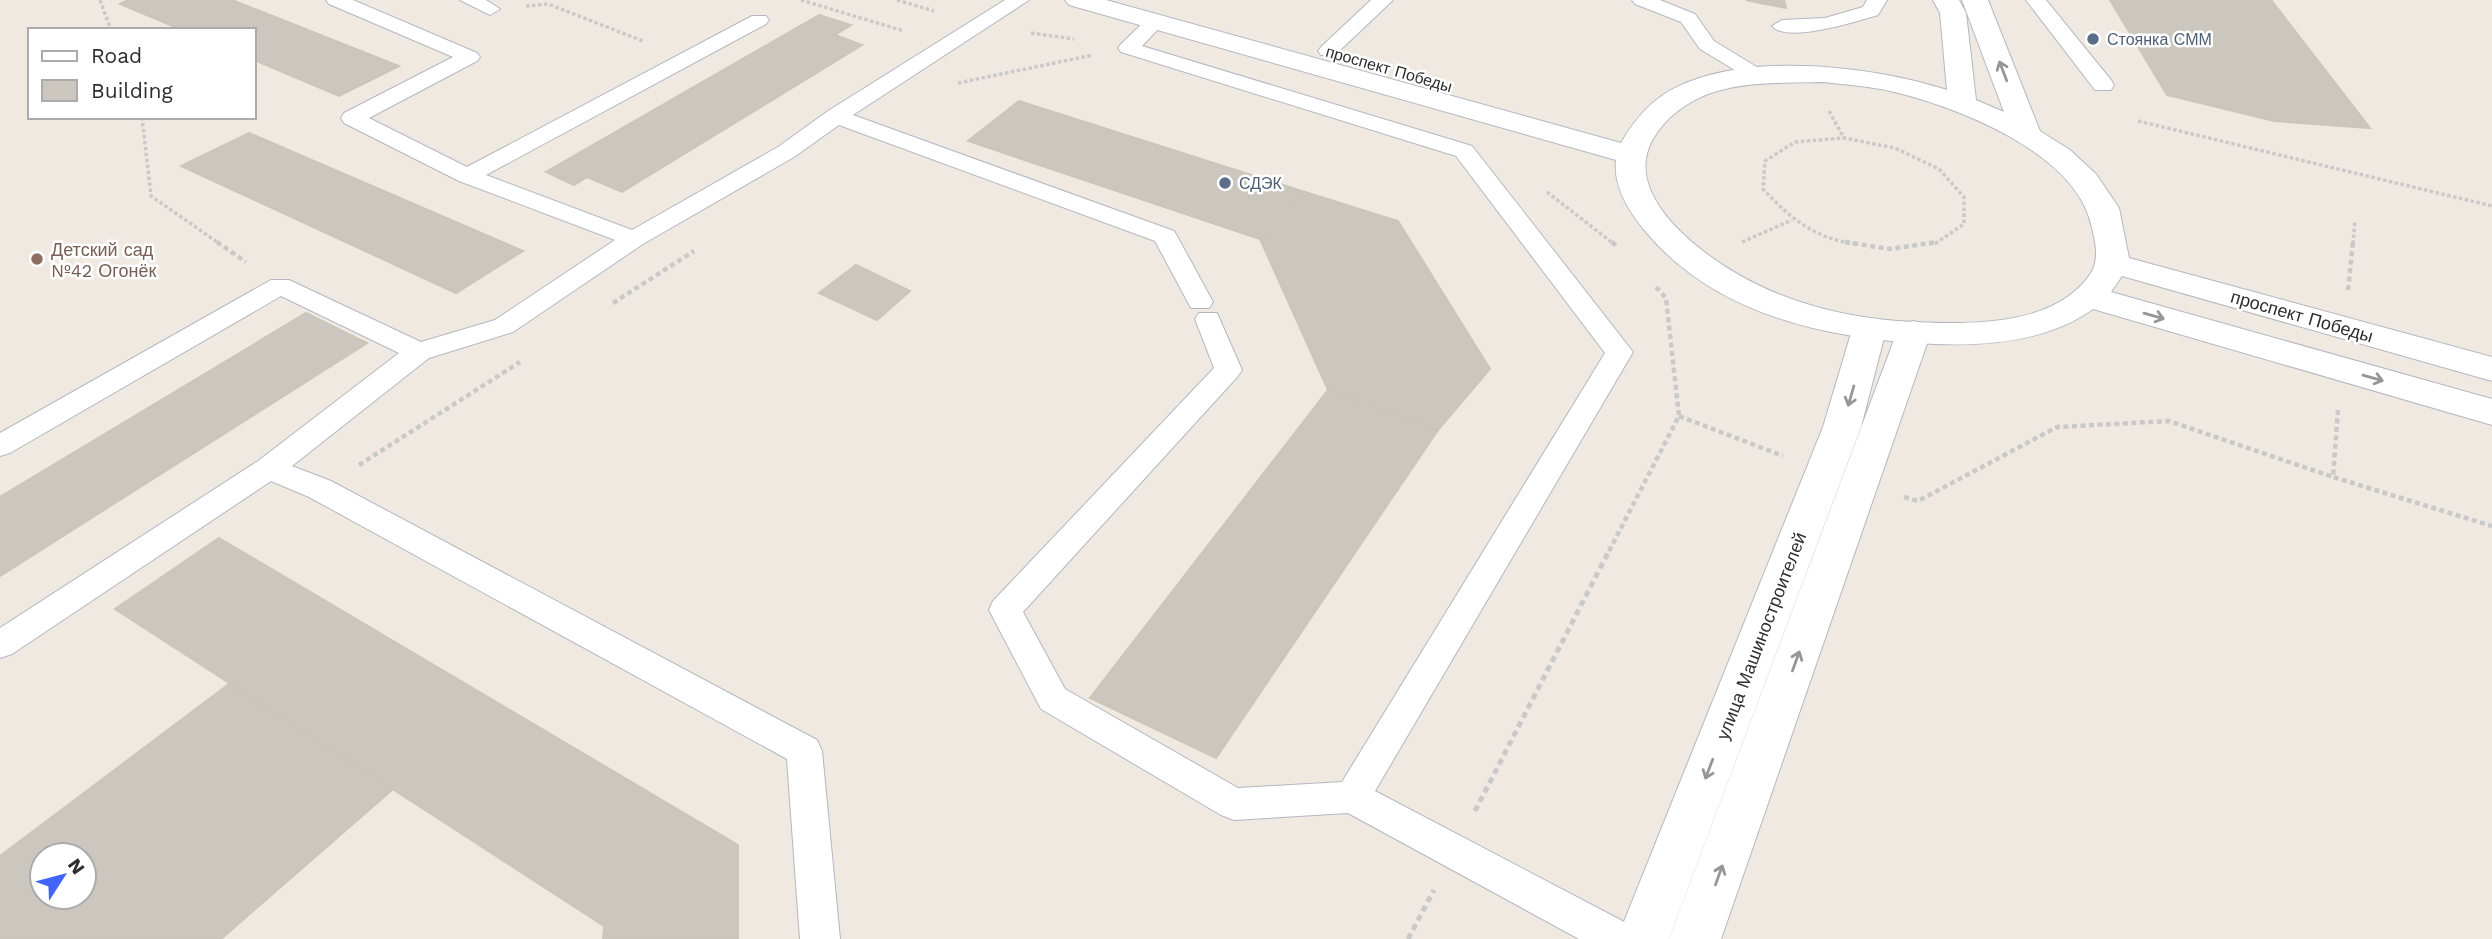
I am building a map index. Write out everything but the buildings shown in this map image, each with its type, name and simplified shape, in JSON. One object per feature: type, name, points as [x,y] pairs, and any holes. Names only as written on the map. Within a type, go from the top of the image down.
[{"type":"main road","points":[[1078,0],[1150,11],[1632,147]]},
{"type":"main road","points":[[1946,0],[1953,13],[1962,103]]},
{"type":"main road","points":[[1975,0],[2027,134]]},
{"type":"main road","name":"проспект Победы","points":[[1150,11],[1328,51],[1632,147]]},
{"type":"main road","points":[[1824,74],[1893,83],[1962,103],[2027,134],[2079,174],[2110,218],[2112,263],[2089,297],[2042,322],[1977,335],[1869,330],[1794,311],[1738,287],[1676,247],[1643,209],[1629,173],[1632,147],[1659,109],[1702,87],[1759,75],[1824,74]]},
{"type":"main road","name":"проспект Победы","points":[[2112,263],[2492,369]]},
{"type":"main road","points":[[2089,297],[2492,412]]},
{"type":"main road","name":"улица Машиностроителей","points":[[1643,939],[1842,477],[1842,427],[1869,330]]},
{"type":"main road","points":[[1695,939],[1842,477],[1914,332]]},
{"type":"lane","points":[[336,0],[470,57],[352,118],[467,176],[634,239]]},
{"type":"lane","points":[[470,0],[490,9]]},
{"type":"lane","points":[[0,645],[270,468],[418,352],[504,326],[634,239],[786,152],[836,116],[1019,0]]},
{"type":"lane","points":[[1328,51],[1382,0]]},
{"type":"lane","points":[[1643,0],[1688,18],[1707,45],[1759,75]]},
{"type":"lane","points":[[1782,26],[1826,24],[1871,11],[1877,0]]},
{"type":"lane","points":[[2036,0],[2103,85]]},
{"type":"lane","points":[[1150,11],[1128,48],[1464,151],[1619,352],[1352,797]]},
{"type":"lane","points":[[467,176],[684,57],[759,20]]},
{"type":"lane","points":[[836,116],[1165,236],[1204,310],[1228,370],[1005,610],[1052,699],[1234,804],[1352,797],[1618,939]]},
{"type":"lane","points":[[0,446],[280,286],[418,352]]},
{"type":"lane","points":[[270,468],[320,489],[804,751],[820,939]]},
{"type":"path","points":[[100,0],[110,28]]},
{"type":"path","points":[[490,9],[548,4],[556,0]]},
{"type":"path","points":[[801,0],[948,44]]},
{"type":"path","points":[[548,4],[684,57]]},
{"type":"path","points":[[982,25],[1128,48]]},
{"type":"path","points":[[948,90],[959,82],[1128,48]]},
{"type":"path","points":[[142,119],[151,196],[280,286]]},
{"type":"path","points":[[2138,121],[2492,206]]},
{"type":"path","points":[[1844,138],[1895,148],[1939,169],[1964,197],[1964,224],[1936,243],[1890,249],[1838,241],[1792,220],[1763,189],[1765,161],[1795,142],[1844,138]]},
{"type":"path","points":[[1541,187],[1627,253]]},
{"type":"path","points":[[605,308],[696,250]]},
{"type":"path","points":[[1408,939],[1679,416],[1665,298],[1650,280]]},
{"type":"path","points":[[320,489],[526,358]]},
{"type":"path","points":[[1679,416],[1842,477],[1918,501],[2057,427],[2169,421],[2333,477]]},
{"type":"place","name":"Стоянка СММ","points":[[2093,39]]},
{"type":"place","name":"СДЭК","points":[[1225,183]]},
{"type":"place","name":"Детский сад №42 Огонёк","points":[[37,259]]}]
